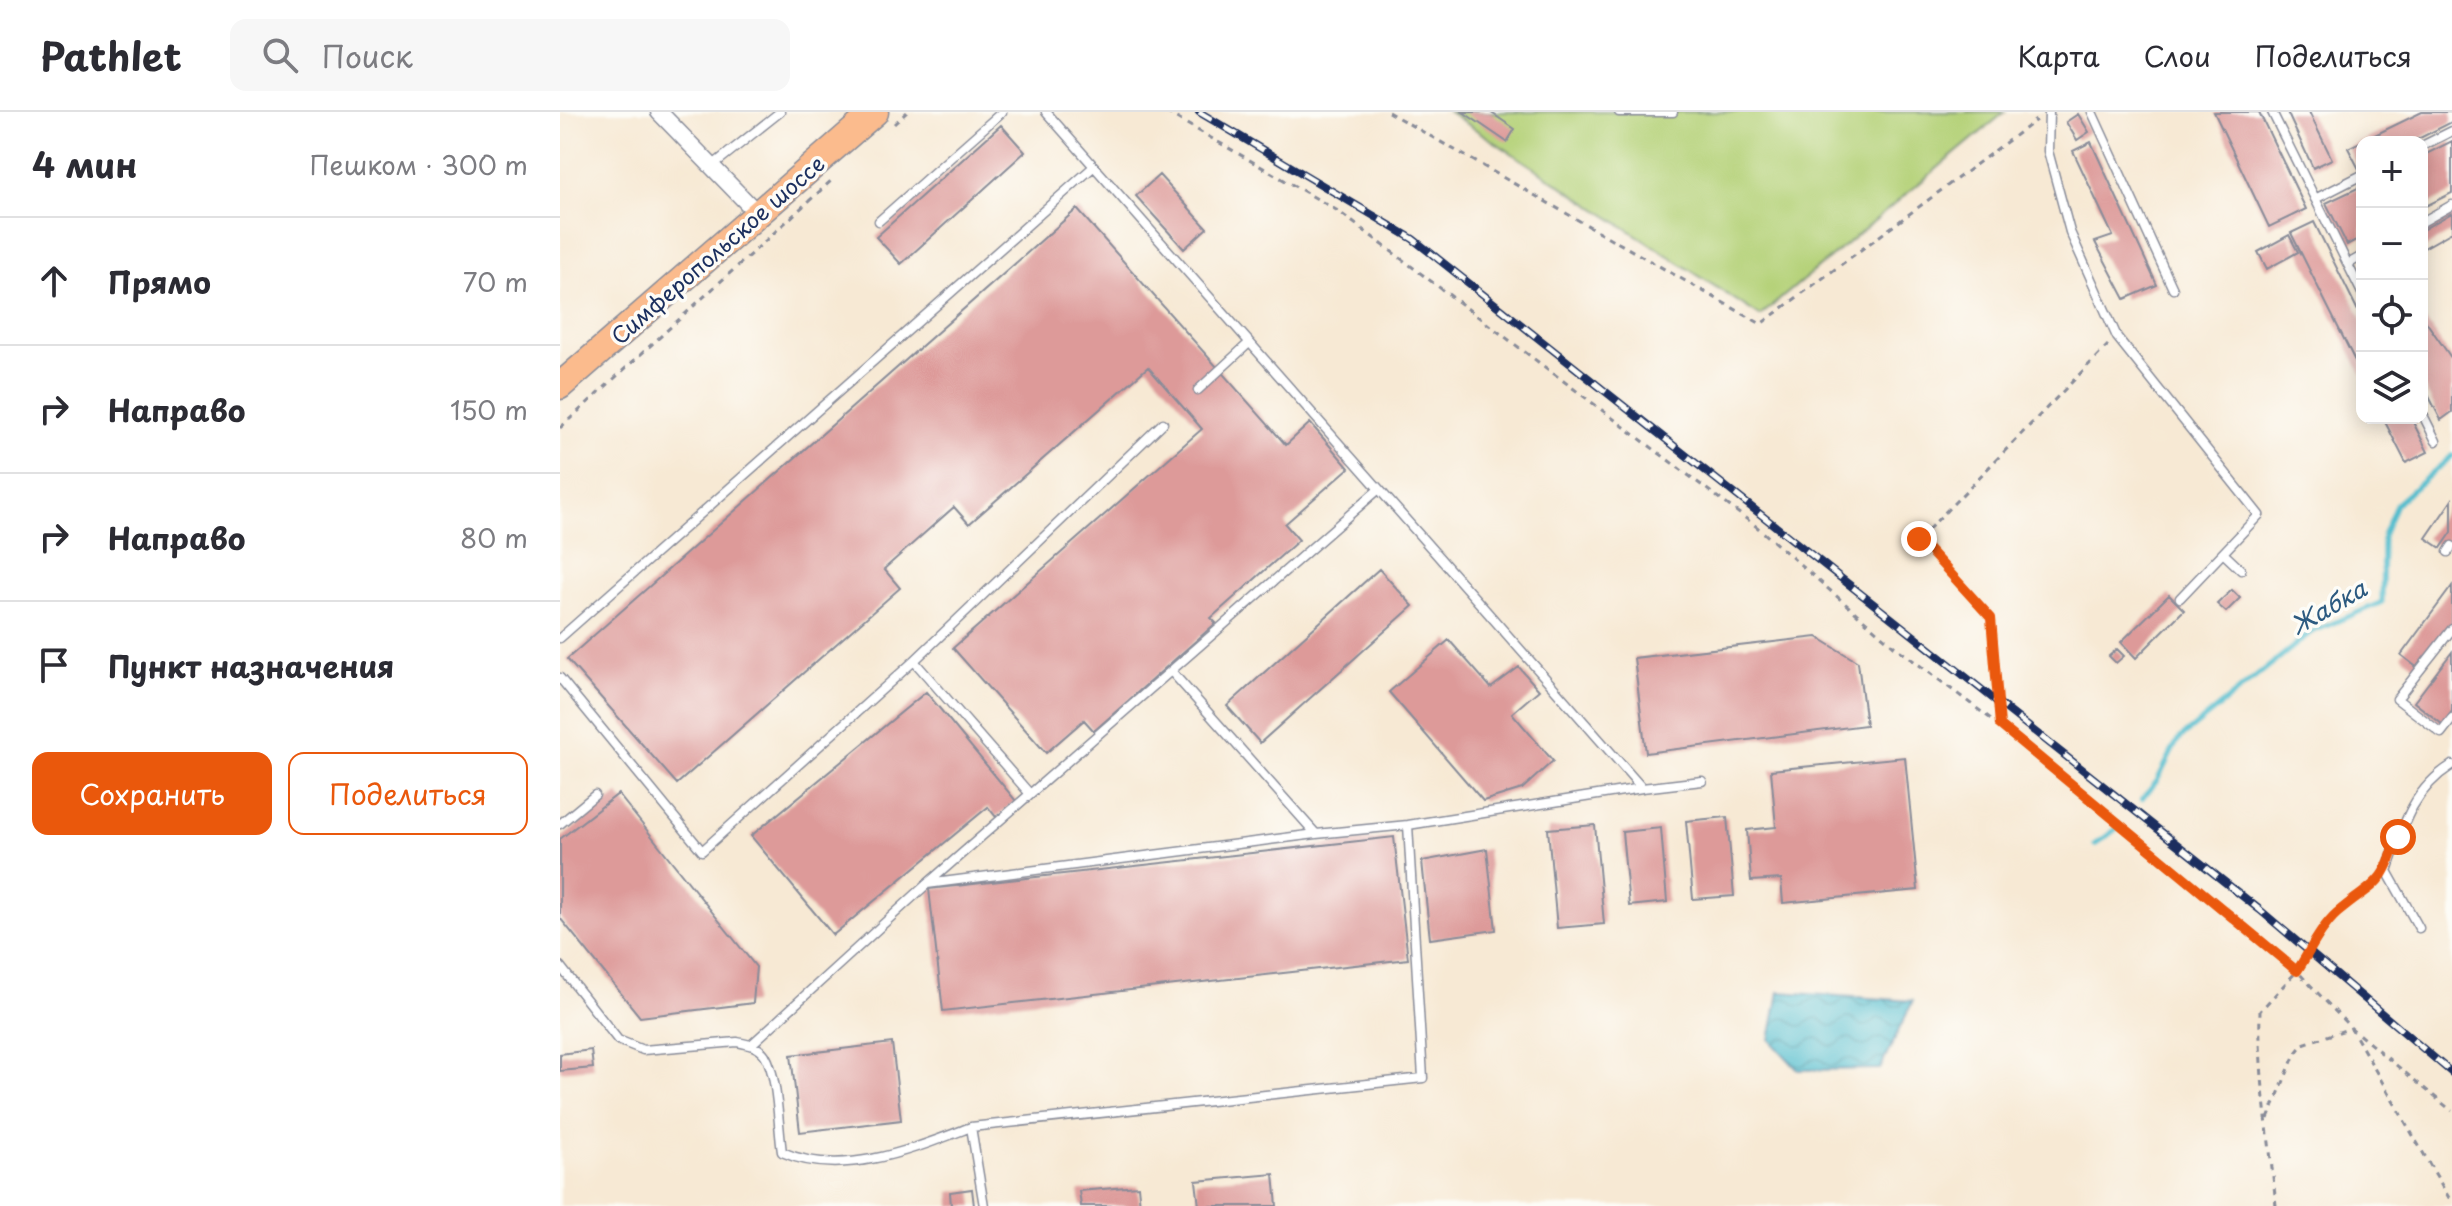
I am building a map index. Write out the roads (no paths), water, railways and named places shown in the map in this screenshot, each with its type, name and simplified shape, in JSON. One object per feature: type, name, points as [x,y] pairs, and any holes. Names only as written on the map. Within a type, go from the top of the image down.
[{"type":"main road","name":"Симферопольское шоссе","points":[[560,386],[757,213],[879,122]]},
{"type":"street","points":[[659,112],[757,213]]},
{"type":"lane","points":[[712,166],[780,112]]},
{"type":"lane","points":[[879,221],[1002,112]]},
{"type":"lane","points":[[1046,112],[1092,168],[1642,788]]},
{"type":"lane","points":[[1619,112],[1673,112]]},
{"type":"lane","points":[[2048,112],[2048,151],[2070,232],[2117,337],[2259,515],[2180,598]]},
{"type":"lane","points":[[2092,112],[2173,289]]},
{"type":"lane","points":[[2272,112],[2356,281]]},
{"type":"lane","points":[[2428,143],[2452,131]]},
{"type":"lane","points":[[560,638],[1092,168]]},
{"type":"lane","points":[[2315,199],[2356,178]]},
{"type":"lane","points":[[2428,219],[2452,205]]},
{"type":"lane","points":[[2348,264],[2356,259]]},
{"type":"lane","points":[[1198,390],[1249,343]]},
{"type":"lane","points":[[560,678],[702,851],[914,661],[1163,423]]},
{"type":"lane","points":[[2428,424],[2436,441]]},
{"type":"lane","points":[[752,1044],[927,884],[1379,489]]},
{"type":"lane","points":[[2223,553],[2241,570]]},
{"type":"lane","points":[[2452,629],[2397,699],[2441,733],[2452,719]]},
{"type":"lane","points":[[914,661],[1030,794]]},
{"type":"lane","points":[[1171,671],[1316,834]]},
{"type":"lane","points":[[2419,928],[2387,871],[2411,807],[2430,779],[2452,765]]},
{"type":"lane","points":[[927,884],[1408,825],[1702,781]]},
{"type":"lane","points":[[560,824],[595,795]]},
{"type":"lane","points":[[560,966],[618,1040],[629,1048],[643,1050],[737,1042],[752,1044],[764,1053],[770,1068],[782,1152],[803,1161],[897,1155],[971,1127],[1423,1078],[1408,825]]},
{"type":"lane","points":[[971,1127],[984,1206]]},
{"type":"water","points":[[1779,992],[1913,1001],[1880,1069],[1798,1070],[1770,1040]]},
{"type":"waterway","name":"Жабка","points":[[2142,799],[2157,781],[2178,740],[2310,633],[2382,602],[2383,536],[2396,504],[2452,456]]},
{"type":"waterway","name":"Жабка","points":[[2095,845],[2120,826]]},
{"type":"railway","points":[[1199,112],[1413,239],[2260,910],[2452,1073]]}]
